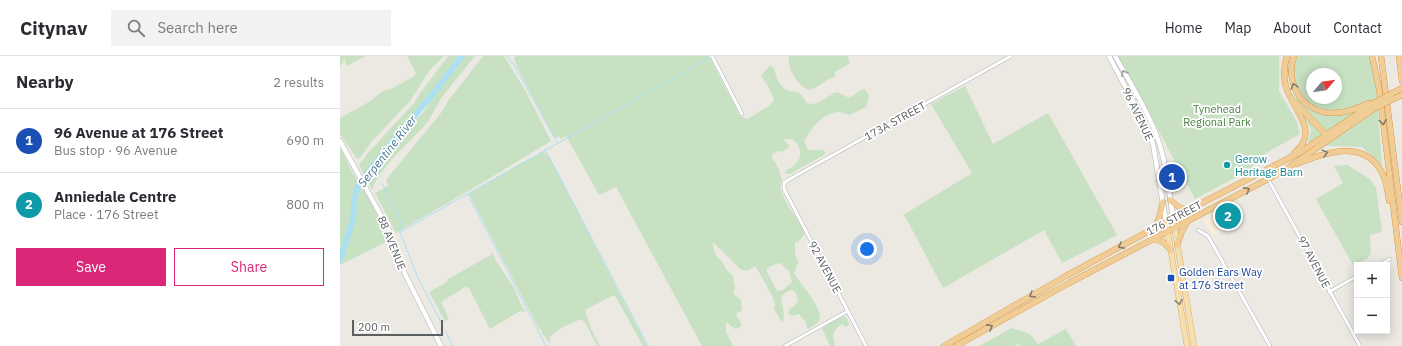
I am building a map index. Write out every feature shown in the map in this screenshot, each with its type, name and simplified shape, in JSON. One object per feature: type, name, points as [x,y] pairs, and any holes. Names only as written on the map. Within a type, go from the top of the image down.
[{"type":"highway","points":[[1287,56],[1284,71],[1285,79],[1290,95],[1304,122],[1306,130],[1302,145],[1289,157]]},
{"type":"highway","points":[[1294,56],[1291,67],[1293,84],[1296,92],[1307,105],[1326,113],[1344,112],[1375,104],[1402,88]]},
{"type":"highway","points":[[1372,56],[1379,88],[1402,281]]},
{"type":"highway","points":[[1381,56],[1402,222]]},
{"type":"highway","points":[[1399,56],[1402,81]]},
{"type":"highway","points":[[1290,95],[1298,106],[1328,137]]},
{"type":"highway","name":"176 STREET","points":[[956,346],[1069,283],[1268,179],[1289,166],[1375,104],[1402,95]]},
{"type":"highway","name":"176 STREET","points":[[944,346],[1066,276],[1328,137]]},
{"type":"highway","points":[[1289,166],[1323,154],[1342,150],[1355,152],[1365,156],[1375,163],[1386,183],[1402,278]]},
{"type":"highway","points":[[1170,200],[1180,208],[1188,210]]},
{"type":"highway","points":[[1155,228],[1163,202]]},
{"type":"highway","points":[[1177,245],[1182,231],[1188,221]]},
{"type":"highway","points":[[1153,239],[1163,242],[1171,250]]},
{"type":"main road","name":"96 AVENUE","points":[[1109,56],[1149,133],[1155,152],[1166,222]]},
{"type":"main road","name":"96 AVENUE","points":[[1115,56],[1155,131],[1161,150],[1173,218]]},
{"type":"main road","name":"88 AVENUE","points":[[340,141],[391,236],[410,286],[441,346]]},
{"type":"main road","points":[[1173,218],[1194,346]]},
{"type":"main road","points":[[1166,222],[1187,346]]},
{"type":"street","points":[[713,56],[742,114]]},
{"type":"street","name":"173A STREET","points":[[784,189],[784,183],[788,180],[1011,56]]},
{"type":"street","name":"97 AVENUE","points":[[1268,179],[1360,346]]},
{"type":"street","points":[[1273,188],[1278,186]]},
{"type":"street","name":"92 AVENUE","points":[[784,189],[866,346]]},
{"type":"street","points":[[1198,230],[1208,236],[1270,346]]},
{"type":"street","points":[[1384,262],[1390,259]]},
{"type":"street","points":[[1329,292],[1354,278]]},
{"type":"street","points":[[785,346],[848,311]]},
{"type":"shaded area","points":[[1233,204],[1242,220],[1213,236],[1203,220]]},
{"type":"green space","points":[[340,56],[365,56],[347,66],[344,58],[343,63],[340,66]]},
{"type":"green space","points":[[407,56],[444,56],[429,71],[410,101],[372,141],[360,158],[357,159],[340,134],[340,118],[369,102],[383,91],[391,89],[413,77],[416,73]]},
{"type":"green space","points":[[448,56],[460,56],[418,110],[383,150],[364,175],[359,165],[368,153],[414,103]]},
{"type":"green space","points":[[464,56],[475,56],[442,97],[427,123],[388,164],[376,181],[372,190],[367,179],[376,164],[410,125],[423,113],[430,101]]},
{"type":"green space","points":[[483,56],[504,56],[525,90],[551,141],[396,233],[375,193],[388,186],[386,180],[441,113],[448,101]]},
{"type":"green space","points":[[516,56],[709,56],[740,116],[748,119],[770,105],[774,100],[768,86],[761,76],[770,65],[774,68],[777,78],[786,90],[798,93],[806,102],[810,104],[819,102],[837,92],[849,98],[863,89],[866,90],[869,96],[866,107],[850,115],[837,112],[826,116],[813,127],[807,136],[804,141],[808,150],[823,150],[826,152],[824,155],[790,174],[786,174],[785,173],[787,171],[796,164],[800,156],[800,149],[796,142],[792,139],[785,139],[784,141],[789,145],[788,148],[781,152],[778,151],[772,155],[772,158],[781,175],[781,189],[783,195],[788,206],[804,231],[803,237],[795,243],[795,253],[798,263],[794,273],[815,304],[820,316],[819,322],[808,329],[805,321],[799,314],[792,316],[788,314],[789,309],[798,301],[796,293],[792,290],[786,292],[781,297],[784,315],[783,322],[781,321],[774,309],[775,303],[772,296],[755,266],[747,271],[740,269],[713,242],[716,255],[733,276],[735,288],[733,293],[741,300],[742,310],[736,314],[742,326],[735,329],[726,322],[726,332],[733,346],[702,346],[616,187],[599,195],[566,136],[561,139],[559,136],[558,138],[554,137],[517,67],[514,58]],"holes":[[[780,263],[789,271],[792,282],[783,290],[777,291],[767,272],[767,268]]]},
{"type":"green space","points":[[789,56],[847,56],[850,63],[835,72],[835,77],[828,79],[817,87],[809,90],[801,85],[791,71]]},
{"type":"green space","name":"Tynehead Regional Park","points":[[1117,56],[1279,56],[1279,91],[1297,122],[1300,134],[1259,157],[1252,169],[1195,199]]},
{"type":"green space","points":[[1292,56],[1374,56],[1382,165],[1362,147],[1330,146],[1308,142],[1311,130],[1295,98],[1287,70]]},
{"type":"green space","points":[[965,86],[993,144],[1048,113],[1117,235],[1062,263],[1044,230],[943,288],[903,215],[972,173],[931,104]]},
{"type":"green space","points":[[340,148],[369,199],[388,238],[384,243],[340,265]]},
{"type":"green space","points":[[541,152],[546,153],[551,161],[647,346],[643,346],[614,295],[585,310],[591,329],[600,346],[597,346],[585,322],[580,319],[561,328],[550,337],[550,342],[542,333],[542,330],[539,329],[469,194],[523,162],[539,155]]},
{"type":"green space","points":[[1347,165],[1370,179],[1376,188],[1382,232],[1370,235],[1371,253],[1367,259],[1360,262],[1354,262],[1353,265],[1316,199],[1343,183],[1334,166]]},
{"type":"green space","points":[[491,249],[496,261],[514,288],[522,307],[526,312],[520,311],[490,329],[469,288],[465,287],[441,302],[449,319],[445,321],[429,292],[447,282],[448,279],[492,254]]},
{"type":"green space","points":[[846,317],[849,323],[848,326],[846,327],[842,324],[834,331],[833,335],[835,346],[830,346],[822,328],[834,320]]},
{"type":"green space","points":[[1012,328],[1030,334],[1038,344],[1066,329],[1076,346],[1020,346],[1018,344],[1015,346],[979,346]]},
{"type":"waterway","name":"Serpentine River","points":[[340,260],[353,220],[354,201],[357,188],[372,167],[432,95],[462,56]]},
{"type":"waterway","points":[[507,56],[513,63],[557,142]]},
{"type":"waterway","points":[[400,232],[707,59],[705,56]]},
{"type":"waterway","points":[[545,149],[648,346]]},
{"type":"waterway","points":[[372,167],[377,175]]},
{"type":"waterway","points":[[382,183],[400,219],[400,232],[418,278],[441,322]]},
{"type":"waterway","points":[[468,194],[546,346]]},
{"type":"waterway","points":[[445,331],[453,346]]},
{"type":"place","name":"Gerow Heritage Barn","points":[[1227,165]]},
{"type":"place","name":"96 Avenue at 176 Street","points":[[1172,177]]},
{"type":"place","name":"Anniedale Centre","points":[[1228,216]]},
{"type":"place","name":"Golden Ears Way at 176 Street","points":[[1171,278]]}]
